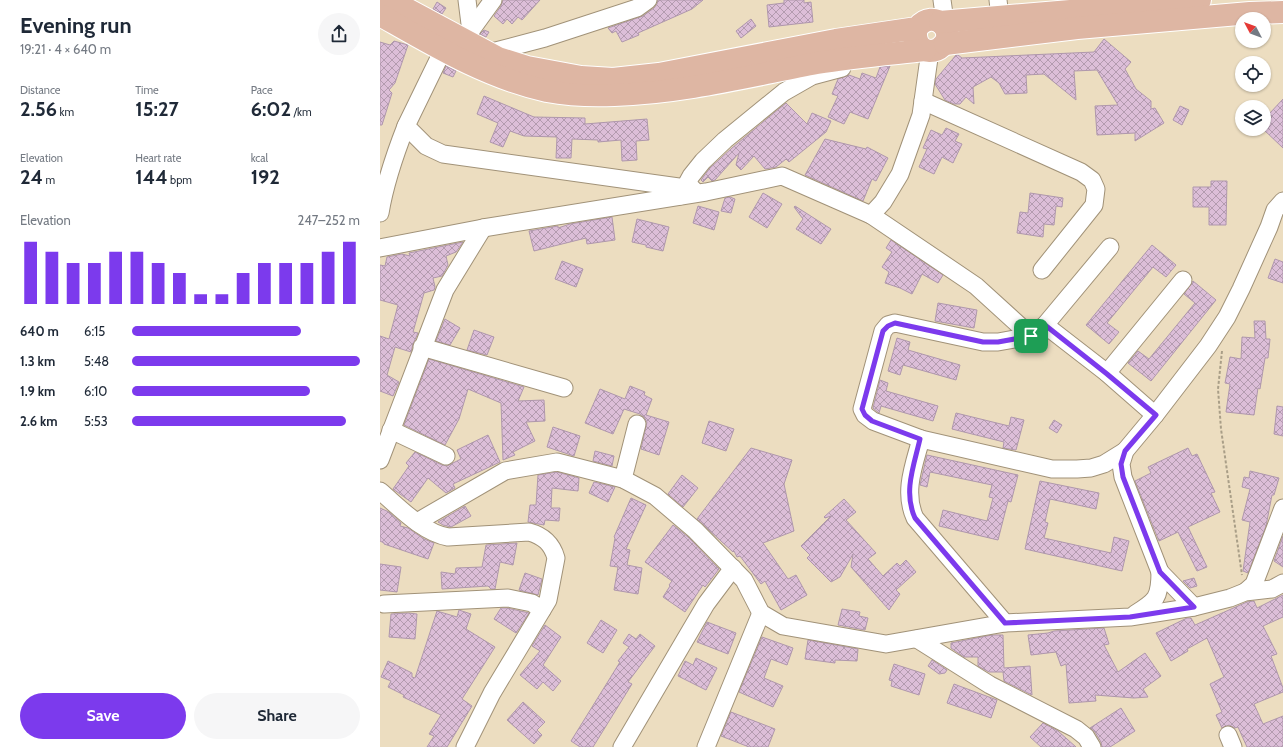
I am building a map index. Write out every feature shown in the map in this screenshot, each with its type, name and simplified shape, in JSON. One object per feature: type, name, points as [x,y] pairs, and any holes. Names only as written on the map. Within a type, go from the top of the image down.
[{"type":"main road","points":[[390,0],[467,36],[488,53],[498,58],[527,67],[581,77],[612,79],[659,74],[836,40],[918,28]]},
{"type":"main road","points":[[931,49],[918,44],[916,39],[916,33],[921,23],[928,20],[934,19],[943,22],[999,8],[1200,0]]},
{"type":"main road","points":[[380,15],[443,50],[493,75],[522,85],[548,91],[572,95],[601,95],[638,94],[680,89],[819,63],[1077,28],[1250,13],[1283,12]]},
{"type":"main road","points":[[931,49],[947,39],[947,33],[943,22]]},
{"type":"street","points":[[467,0],[467,36]]},
{"type":"street","points":[[467,36],[493,0]]},
{"type":"street","points":[[488,53],[545,38],[637,8],[648,0]]},
{"type":"street","points":[[942,0],[943,22]]},
{"type":"street","points":[[682,192],[691,176],[703,161],[725,140],[784,92],[812,76],[838,68],[879,64],[931,49],[920,115],[900,174],[883,202],[870,215]]},
{"type":"street","points":[[380,213],[393,160],[406,126],[443,50]]},
{"type":"street","points":[[922,101],[1081,172],[1092,180],[1096,189],[1094,205],[1042,270]]},
{"type":"street","points":[[406,126],[426,146],[443,154],[682,192],[706,192],[782,176],[870,215],[976,286],[1031,336]]},
{"type":"street","points":[[380,248],[682,192]]},
{"type":"street","points":[[1110,246],[1045,325],[1031,336],[998,342],[983,342],[895,323],[888,326],[883,331],[862,409],[865,415],[872,421],[920,439],[1052,469],[1091,468],[1104,464],[1125,451],[1156,415],[1208,346],[1227,317],[1269,227],[1275,210],[1283,201]]},
{"type":"street","points":[[381,453],[444,290],[483,228]]},
{"type":"street","points":[[1107,374],[1182,280]]},
{"type":"street","points":[[1045,325],[1156,415]]},
{"type":"street","points":[[422,347],[564,388]]},
{"type":"street","points":[[623,480],[637,424]]},
{"type":"street","points":[[391,430],[446,456]]},
{"type":"street","points":[[920,439],[909,489],[911,510],[915,518],[1005,623]]},
{"type":"street","points":[[1125,451],[1121,464],[1123,477],[1160,572],[1160,586],[1155,599],[1130,617]]},
{"type":"street","points":[[417,522],[504,471],[557,462],[623,480],[655,496],[695,530],[744,580],[761,613],[783,626],[886,644],[1005,623],[1130,617],[1194,607],[1230,598],[1245,592],[1272,589],[1283,583]]},
{"type":"street","points":[[380,491],[431,533],[448,538],[529,532],[542,537],[551,546],[556,558],[548,600],[492,693],[465,747]]},
{"type":"street","points":[[1245,592],[1254,584],[1283,508]]},
{"type":"street","points":[[622,747],[706,604],[733,568]]},
{"type":"street","points":[[1160,572],[1194,607]]},
{"type":"street","points":[[384,604],[508,598],[532,603],[542,610]]},
{"type":"street","points":[[706,747],[761,613]]},
{"type":"street","points":[[917,639],[990,685],[1076,729],[1086,737],[1092,747]]},
{"type":"path","points":[[1223,346],[1218,389],[1221,429],[1245,592]]},
{"type":"building","points":[[503,0],[540,0],[522,20],[518,17],[512,24],[507,19],[503,24],[494,16]]},
{"type":"building","points":[[658,0],[703,0],[692,9],[638,33],[639,35],[622,42],[616,31],[612,33],[608,28],[643,16],[654,8]]},
{"type":"building","points":[[784,0],[804,0],[804,3],[811,2],[813,22],[769,27],[767,5],[784,3]]},
{"type":"building","points":[[437,2],[446,8],[442,14],[433,9]]},
{"type":"building","points":[[751,19],[756,26],[741,38],[736,31]]},
{"type":"building","points":[[484,30],[489,32],[486,37],[480,34]]},
{"type":"building","points":[[1104,39],[1131,62],[1125,69],[1136,89],[1151,101],[1151,109],[1155,108],[1164,123],[1135,141],[1135,133],[1097,135],[1095,106],[1118,105],[1097,70],[1074,71],[1076,100],[1044,74],[1026,75],[1027,93],[1005,94],[999,83],[991,77],[973,87],[974,104],[966,97],[960,104],[954,104],[945,100],[935,84],[936,79],[956,55],[962,58],[1094,52]]},
{"type":"building","points":[[394,41],[408,45],[395,83],[389,90],[392,93],[382,125],[380,125],[380,42],[390,45]]},
{"type":"building","points":[[446,66],[456,71],[453,77],[443,73]]},
{"type":"building","points":[[890,66],[868,119],[850,112],[844,124],[828,117],[838,96],[832,94],[838,79],[849,75],[860,79],[862,73],[876,78],[880,67]]},
{"type":"building","points":[[484,96],[534,117],[585,118],[585,124],[647,119],[649,140],[636,141],[637,160],[622,161],[621,140],[598,142],[598,140],[572,139],[571,158],[556,158],[557,137],[524,136],[510,131],[503,147],[490,142],[498,123],[477,114]]},
{"type":"building","points":[[1283,99],[1283,148],[1270,136],[1271,112]]},
{"type":"building","points":[[786,103],[807,124],[812,113],[831,121],[826,132],[789,162],[786,159],[776,167],[765,169],[754,156],[741,170],[736,165],[739,153],[715,180],[712,181],[708,177],[703,182],[701,180],[710,168],[732,148]]},
{"type":"building","points":[[1180,106],[1189,110],[1182,125],[1173,120]]},
{"type":"building","points":[[946,128],[959,134],[955,141],[962,144],[953,163],[942,157],[934,174],[919,167],[927,149],[923,148],[931,130],[942,135]]},
{"type":"building","points":[[825,139],[866,149],[867,147],[888,158],[876,181],[872,179],[863,201],[805,175]]},
{"type":"building","points":[[1211,181],[1227,181],[1226,225],[1209,225],[1209,207],[1193,207],[1193,187],[1211,187]]},
{"type":"building","points":[[763,193],[782,204],[767,228],[749,217]]},
{"type":"building","points":[[1030,193],[1063,198],[1062,207],[1056,206],[1054,225],[1044,224],[1043,237],[1017,233],[1020,212],[1028,213]]},
{"type":"building","points":[[730,197],[735,199],[731,213],[721,211],[725,198]]},
{"type":"building","points":[[698,206],[719,212],[714,230],[693,223]]},
{"type":"building","points":[[795,206],[831,229],[821,244],[796,229],[803,219],[794,207]]},
{"type":"building","points":[[612,217],[615,240],[587,244],[586,238],[534,251],[529,231],[558,226],[558,228],[570,224]]},
{"type":"building","points":[[637,219],[669,227],[663,251],[632,242]]},
{"type":"building","points":[[891,240],[943,275],[938,283],[922,274],[912,294],[885,283],[889,272],[882,267],[892,252],[886,248]]},
{"type":"building","points":[[463,242],[456,252],[446,256],[448,265],[442,276],[433,278],[435,287],[434,290],[424,293],[413,332],[418,333],[411,352],[395,347],[387,375],[399,382],[393,396],[380,391],[380,336],[389,339],[398,305],[380,300],[380,265],[385,266],[387,257],[402,254],[410,256],[409,253]]},
{"type":"building","points":[[1152,245],[1176,265],[1166,277],[1153,267],[1107,323],[1119,332],[1109,344],[1086,325]]},
{"type":"building","points":[[1275,259],[1283,262],[1283,283],[1268,278]]},
{"type":"building","points":[[562,261],[583,269],[576,287],[555,279]]},
{"type":"building","points":[[1193,281],[1216,300],[1151,381],[1128,363],[1138,351],[1149,359],[1195,303],[1184,294]]},
{"type":"building","points":[[938,303],[977,310],[974,328],[935,321]]},
{"type":"building","points":[[445,319],[460,328],[450,345],[436,341]]},
{"type":"building","points":[[1254,321],[1265,321],[1266,339],[1270,339],[1268,358],[1265,358],[1254,415],[1226,412],[1230,384],[1225,383],[1230,357],[1241,359],[1242,337],[1255,338]]},
{"type":"building","points":[[474,330],[494,337],[487,355],[467,350]]},
{"type":"building","points":[[897,338],[910,342],[908,350],[960,365],[956,380],[903,365],[900,375],[888,371]]},
{"type":"building","points":[[429,359],[524,387],[518,401],[544,400],[545,421],[526,422],[535,441],[513,452],[515,455],[503,460],[501,403],[468,389],[459,419],[445,445],[404,425]]},
{"type":"building","points":[[880,380],[888,383],[886,391],[938,406],[933,421],[881,406],[879,413],[873,408]]},
{"type":"building","points":[[630,386],[645,392],[644,395],[652,399],[646,415],[669,422],[659,455],[641,449],[647,422],[640,414],[624,409],[613,434],[585,423],[600,389],[625,399]]},
{"type":"building","points":[[1277,406],[1283,407],[1283,436],[1274,434]]},
{"type":"building","points":[[956,413],[1009,426],[1011,417],[1024,420],[1016,450],[1003,448],[1004,442],[952,429]]},
{"type":"building","points":[[1054,420],[1062,425],[1057,433],[1049,428]]},
{"type":"building","points":[[709,421],[734,429],[726,451],[702,443]]},
{"type":"building","points":[[553,427],[580,436],[574,456],[547,447]]},
{"type":"building","points":[[488,435],[500,462],[453,484],[455,488],[446,493],[428,478],[411,502],[393,489],[409,466],[406,463],[415,452],[447,466],[461,459],[457,450]]},
{"type":"building","points":[[751,448],[792,460],[784,484],[794,531],[763,543],[788,579],[796,575],[807,595],[781,610],[765,581],[761,584],[740,556],[737,557],[734,551],[733,552],[697,519]]},
{"type":"building","points":[[1188,448],[1192,456],[1197,454],[1215,492],[1211,493],[1220,512],[1188,527],[1207,567],[1197,571],[1178,532],[1159,541],[1135,481],[1151,473],[1148,467]]},
{"type":"building","points":[[595,451],[614,456],[612,466],[593,461]]},
{"type":"building","points":[[927,455],[1018,475],[1011,502],[1008,501],[998,540],[939,526],[943,510],[987,521],[993,498],[989,497],[992,485],[930,472],[927,487],[920,485]]},
{"type":"building","points":[[1250,471],[1279,478],[1274,495],[1272,495],[1266,526],[1248,573],[1243,571],[1250,522],[1242,520],[1250,489],[1242,487],[1244,477],[1249,478]]},
{"type":"building","points":[[557,472],[579,478],[578,491],[552,488],[551,508],[560,508],[559,521],[545,520],[544,525],[528,522],[530,505],[536,505],[538,475]]},
{"type":"building","points":[[682,475],[698,488],[683,507],[668,494]]},
{"type":"building","points":[[1040,481],[1099,493],[1096,509],[1050,499],[1045,522],[1048,523],[1044,538],[1111,553],[1114,537],[1129,541],[1122,571],[1025,549]]},
{"type":"building","points":[[594,482],[615,487],[608,502],[589,493]]},
{"type":"building","points":[[631,498],[646,505],[626,549],[630,550],[627,565],[642,568],[638,594],[614,590],[618,567],[610,566],[614,537]]},
{"type":"building","points":[[844,499],[856,512],[846,520],[876,553],[868,559],[883,576],[897,563],[900,566],[906,560],[916,572],[896,590],[900,594],[889,610],[851,567],[853,554],[840,577],[831,582],[807,558],[810,555],[801,546],[831,516],[824,517]]},
{"type":"building","points":[[465,506],[471,516],[451,527],[438,522]]},
{"type":"building","points":[[380,508],[389,512],[401,523],[400,526],[408,528],[424,539],[434,543],[428,559],[384,544],[380,541]]},
{"type":"building","points":[[673,525],[688,537],[719,569],[705,587],[703,585],[685,612],[663,597],[672,581],[645,562]]},
{"type":"building","points":[[1283,536],[1283,567],[1274,561]]},
{"type":"building","points":[[517,543],[513,565],[500,562],[495,589],[491,589],[488,586],[442,589],[441,572],[455,574],[456,568],[482,567],[486,545]]},
{"type":"building","points":[[380,564],[401,567],[397,592],[380,590]]},
{"type":"building","points":[[525,573],[542,579],[538,595],[519,590]]},
{"type":"building","points":[[1194,578],[1197,586],[1190,588],[1183,581]]},
{"type":"building","points":[[1283,595],[1283,617],[1263,626],[1277,654],[1271,656],[1283,688],[1283,692],[1254,704],[1263,724],[1283,716],[1283,747],[1247,747],[1238,727],[1235,728],[1229,725],[1222,728],[1216,715],[1222,712],[1210,684],[1224,677],[1207,638],[1187,649],[1188,651],[1171,661],[1156,633],[1187,618],[1191,618],[1195,625],[1247,602],[1254,601],[1257,608]]},
{"type":"building","points":[[501,608],[529,613],[516,633],[494,619]]},
{"type":"building","points":[[842,609],[860,612],[859,616],[868,618],[865,630],[838,625]]},
{"type":"building","points":[[459,610],[471,614],[466,629],[495,647],[462,699],[472,706],[447,747],[427,747],[434,736],[429,734],[441,715],[403,697],[404,695],[388,687],[391,681],[381,677],[388,661],[412,673],[412,677],[415,678],[437,611],[457,617]]},
{"type":"building","points":[[391,614],[417,614],[415,639],[389,637]]},
{"type":"building","points":[[601,620],[617,630],[603,653],[587,643]]},
{"type":"building","points":[[707,622],[736,633],[728,654],[697,642]]},
{"type":"building","points":[[545,625],[561,637],[543,665],[561,681],[553,691],[543,682],[537,689],[520,675],[540,651],[532,646]]},
{"type":"building","points":[[1104,628],[1109,644],[1104,645],[1118,672],[1145,653],[1161,676],[1143,689],[1148,697],[1134,698],[1095,695],[1096,701],[1069,703],[1066,664],[1061,666],[1056,652],[1031,655],[1028,635],[1054,631]]},
{"type":"building","points":[[629,634],[636,639],[640,634],[655,646],[628,682],[632,684],[593,747],[580,747],[571,741],[620,662],[618,661],[629,647],[623,643]]},
{"type":"building","points":[[992,635],[1003,635],[1004,668],[1030,666],[1032,695],[1004,681],[1003,672],[989,672],[978,666],[978,657],[964,657],[951,648],[951,643]]},
{"type":"building","points":[[762,637],[793,648],[787,665],[771,659],[764,678],[783,686],[773,707],[739,692]]},
{"type":"building","points":[[808,640],[858,649],[857,661],[835,660],[835,663],[805,659]]},
{"type":"building","points":[[696,658],[717,668],[706,690],[678,676],[685,661],[693,665]]},
{"type":"building","points":[[932,660],[947,670],[945,673],[939,674],[928,666]]},
{"type":"building","points":[[894,664],[925,674],[919,695],[891,686],[892,681],[889,680]]},
{"type":"building","points":[[954,684],[997,700],[991,718],[947,703]]},
{"type":"building","points":[[523,702],[545,722],[537,730],[542,735],[534,744],[507,720]]},
{"type":"building","points":[[1121,708],[1135,731],[1110,747],[1102,747],[1101,742],[1095,732],[1090,728]]},
{"type":"building","points":[[731,712],[775,729],[768,747],[749,747],[721,736]]},
{"type":"building","points":[[1043,723],[1058,731],[1076,747],[1041,747],[1030,737]]},
{"type":"route","points":[[895,323],[983,342],[998,342],[1031,336],[1045,325],[1156,415],[1125,451],[1121,464],[1123,477],[1160,572],[1194,607],[1130,617],[1005,623],[915,518],[911,510],[909,489],[920,439],[872,421],[865,415],[862,409],[883,331],[888,326],[895,323]]}]
